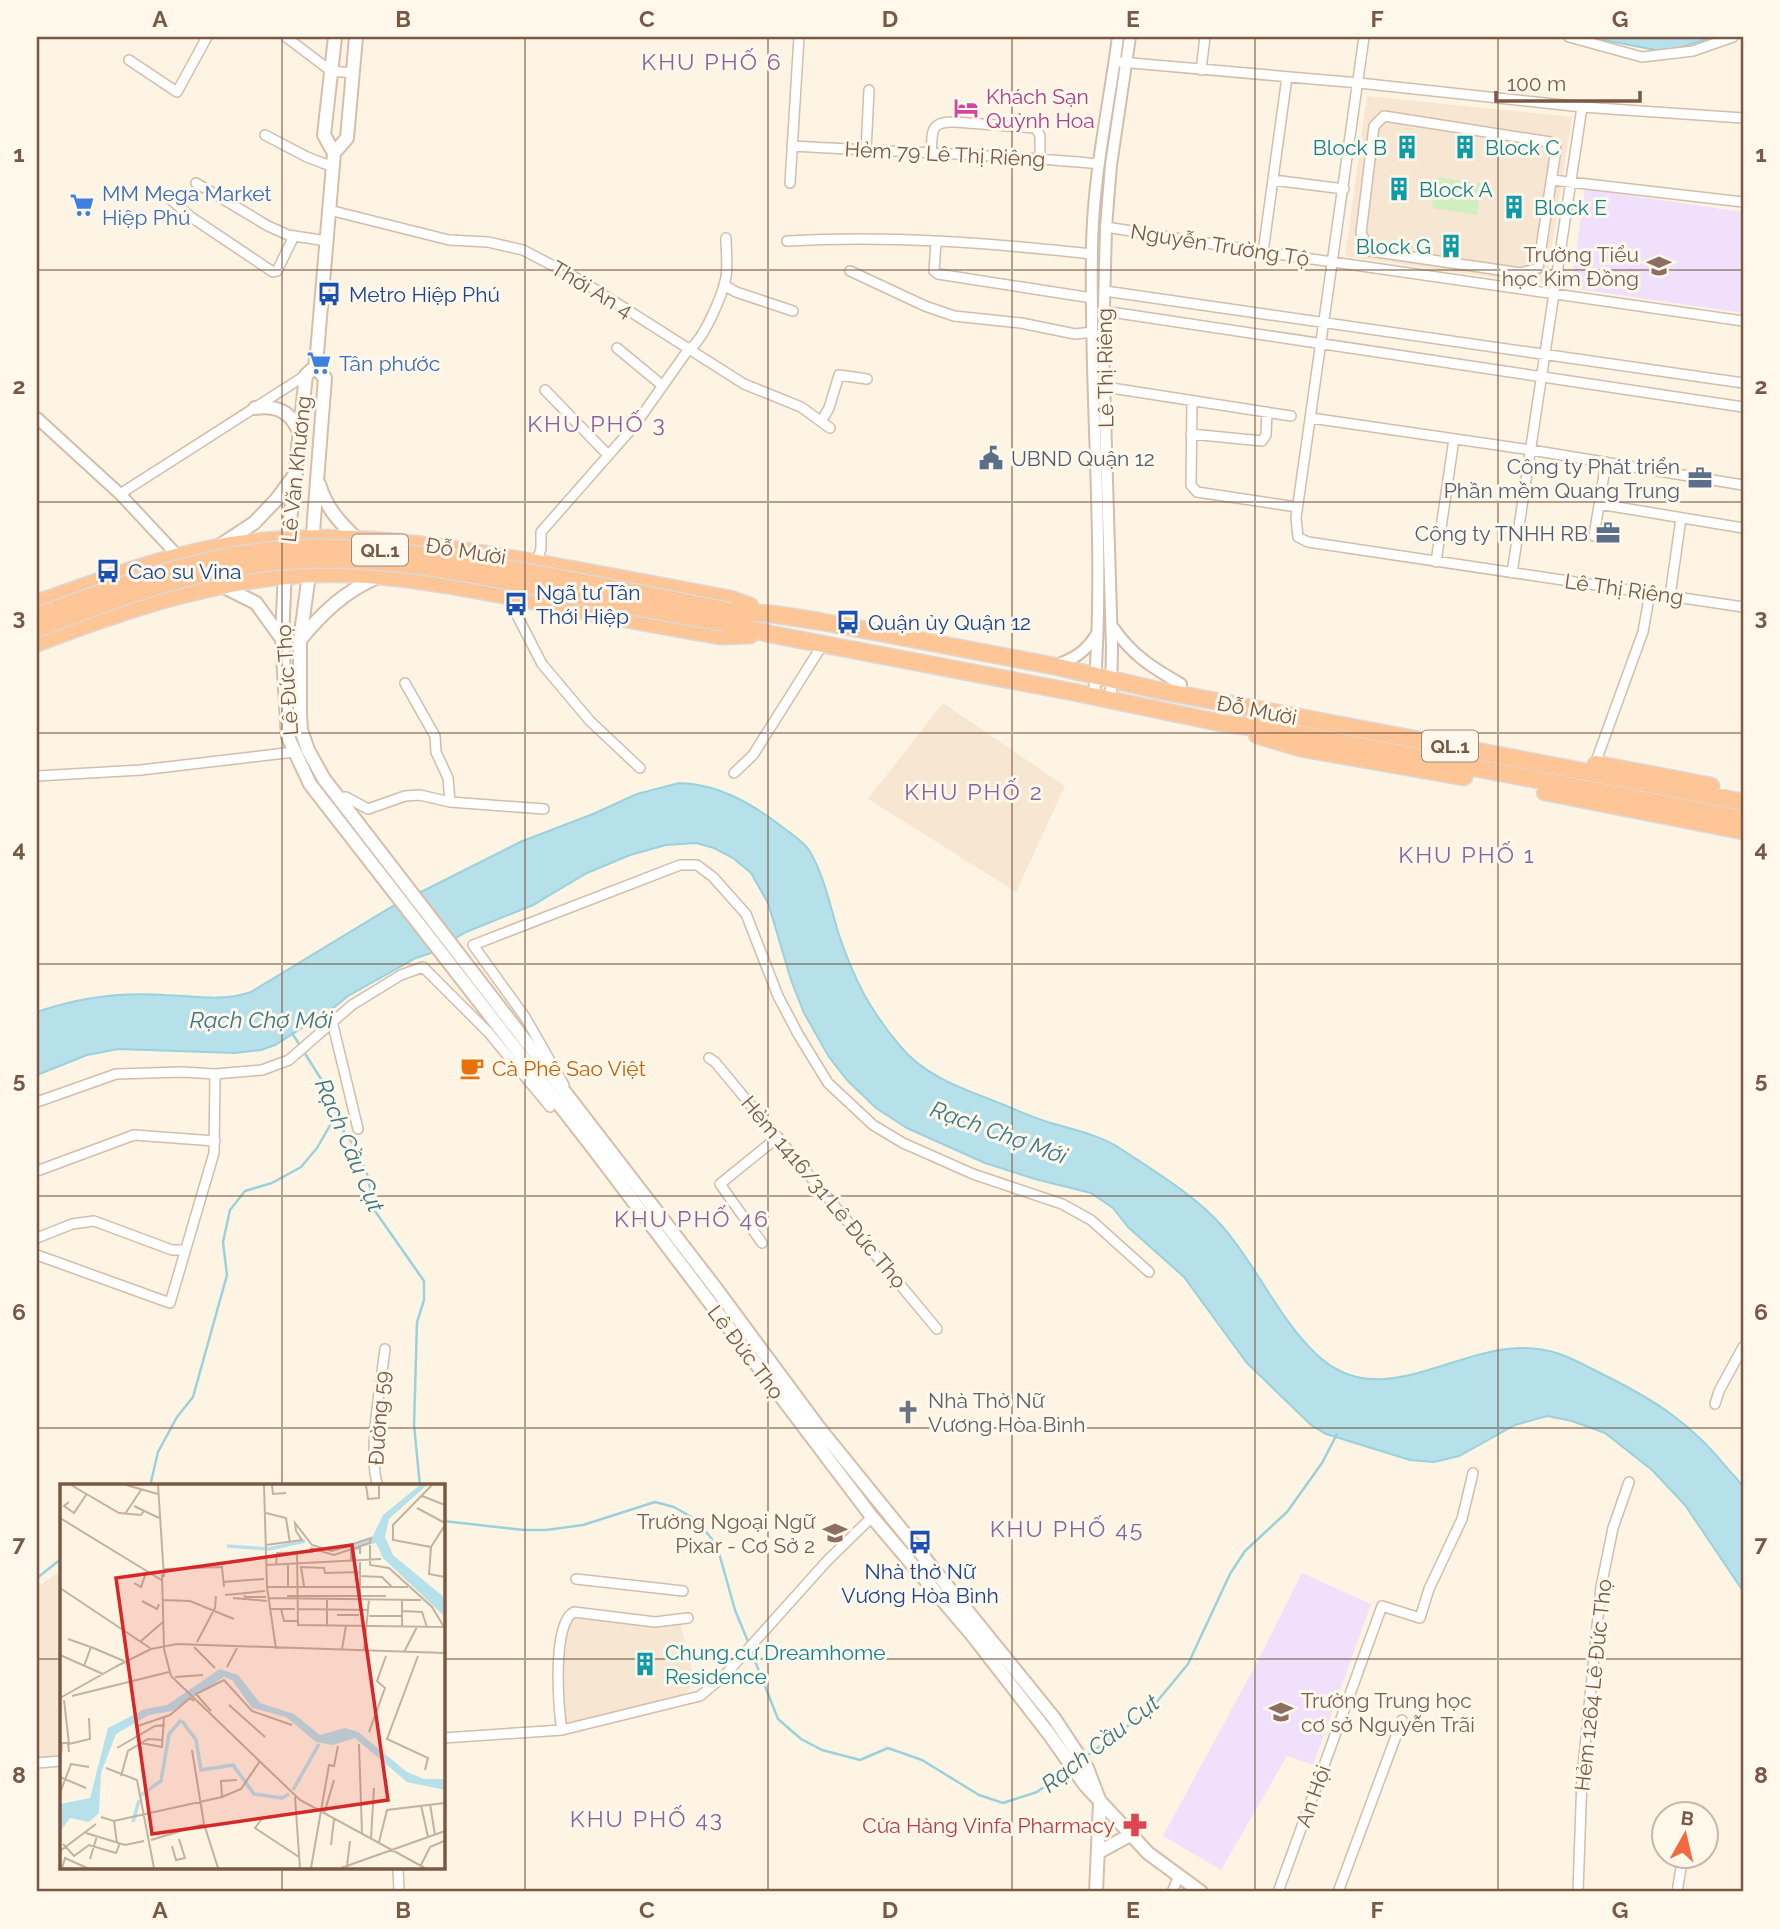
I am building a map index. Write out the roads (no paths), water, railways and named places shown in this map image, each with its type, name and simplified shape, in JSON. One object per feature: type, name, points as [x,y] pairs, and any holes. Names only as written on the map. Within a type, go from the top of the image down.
[{"type":"highway","name":"Đỗ Mười","points":[[37,603],[178,556],[217,548],[312,538],[408,542],[730,599],[772,614],[1054,666],[1157,690],[1743,802]]},
{"type":"highway","points":[[342,574],[350,538]]},
{"type":"highway","points":[[257,543],[259,579]]},
{"type":"highway","name":"QL.1","points":[[37,616],[114,587],[188,565],[224,557],[302,548],[383,550],[438,557],[727,617]]},
{"type":"highway","name":"QL.1","points":[[37,629],[169,581],[231,567],[312,559],[373,560],[435,568],[727,617]]},
{"type":"highway","name":"Đỗ Mười","points":[[37,643],[159,600],[220,585],[285,576],[342,574],[381,576],[507,596],[722,636],[770,634]]},
{"type":"highway","name":"Đỗ Mười","points":[[727,617],[772,614]]},
{"type":"highway","name":"Đỗ Mười","points":[[727,617],[770,634],[1221,723],[1282,732],[1743,819]]},
{"type":"highway","name":"Đỗ Mười","points":[[1181,684],[1743,792]]},
{"type":"highway","name":"QL.1","points":[[1157,690],[1181,684]]},
{"type":"highway","name":"Đỗ Mười","points":[[1221,723],[1300,748],[1743,831]]},
{"type":"main road","name":"Lê Văn Khương","points":[[285,576],[327,241],[334,153],[324,135],[335,37]]},
{"type":"main road","name":"Lê Văn Khương","points":[[334,153],[347,138],[356,37]]},
{"type":"main road","name":"Lê Văn Khương","points":[[309,575],[325,378],[311,371]]},
{"type":"main road","points":[[255,408],[269,406],[286,412],[296,422],[301,436]]},
{"type":"main road","points":[[217,548],[254,523],[276,500],[296,472]]},
{"type":"main road","points":[[317,479],[324,500],[350,538]]},
{"type":"main road","name":"Lê Đức Thọ","points":[[309,575],[300,640],[300,722],[308,750],[324,779],[389,877]]},
{"type":"main road","name":"Lê Đức Thọ","points":[[285,576],[282,639],[288,737],[310,784],[389,877]]},
{"type":"main road","points":[[300,640],[315,621],[341,598],[381,576]]},
{"type":"main road","points":[[220,585],[256,603],[282,639]]},
{"type":"main road","points":[[294,752],[308,750]]},
{"type":"main road","points":[[389,877],[456,961]]},
{"type":"main road","name":"Lê Đức Thọ","points":[[456,961],[564,1092],[872,1517],[1054,1730]]},
{"type":"main road","name":"Lê Đức Thọ","points":[[456,961],[724,1311],[996,1645],[1054,1730]]},
{"type":"main road","points":[[1054,1730],[1100,1802],[1114,1818],[1148,1853],[1201,1892]]},
{"type":"main road","points":[[1097,1892],[1100,1802]]},
{"type":"main road","points":[[1099,1852],[1114,1818]]},
{"type":"main road","points":[[1099,1852],[1130,1835]]},
{"type":"street","points":[[128,60],[177,92],[207,37]]},
{"type":"street","points":[[286,37],[331,71],[354,73]]},
{"type":"street","points":[[790,183],[799,37]]},
{"type":"street","name":"Lê Thị Riêng","points":[[1111,700],[1113,679],[1104,311],[1106,227],[1121,62],[1118,37]]},
{"type":"street","name":"Lê Thị Riêng","points":[[1089,695],[1096,675],[1099,587],[1092,254],[1098,164],[1121,62],[1130,37]]},
{"type":"street","points":[[1201,71],[1205,37]]},
{"type":"street","points":[[1192,401],[1191,485],[1197,492],[1297,507],[1364,37]]},
{"type":"street","points":[[1569,37],[1642,57],[1693,51],[1733,37]]},
{"type":"street","points":[[1121,62],[1359,83],[1582,107],[1743,118]]},
{"type":"street","points":[[1263,252],[1287,77]]},
{"type":"street","points":[[866,151],[869,90]]},
{"type":"street","points":[[1512,573],[1582,107]]},
{"type":"street","points":[[1384,116],[1550,142],[1556,149],[1552,180],[1538,268],[1521,273],[1370,251],[1361,233],[1374,127],[1384,116]]},
{"type":"street","points":[[931,155],[933,129],[943,121],[1036,128],[1040,136],[1040,158]]},
{"type":"street","points":[[265,135],[333,167]]},
{"type":"street","name":"Hẻm 79 Lê Thị Riêng","points":[[792,146],[931,155],[1040,158],[1098,164]]},
{"type":"street","points":[[1273,180],[1344,189]]},
{"type":"street","points":[[1552,180],[1743,202]]},
{"type":"street","points":[[196,183],[268,226],[294,236],[327,241]]},
{"type":"street","points":[[168,197],[191,217],[274,271],[277,271],[294,236]]},
{"type":"street","name":"Thới An 4","points":[[329,210],[449,240],[488,242],[523,250],[582,281],[744,384],[802,407],[830,428]]},
{"type":"street","name":"Nguyễn Trường Tộ","points":[[1106,227],[1743,321]]},
{"type":"street","points":[[536,563],[541,549],[541,531],[635,425],[707,326],[727,274],[726,238]]},
{"type":"street","points":[[787,241],[890,239],[1024,246],[1092,254]]},
{"type":"street","points":[[936,242],[934,271],[938,274],[1092,298]]},
{"type":"street","points":[[850,271],[925,306],[954,316],[1021,323],[1075,334],[1093,332]]},
{"type":"street","points":[[724,285],[736,292],[793,310]]},
{"type":"street","points":[[1105,291],[1743,383]]},
{"type":"street","points":[[1104,311],[1743,407]]},
{"type":"street","points":[[617,348],[663,386]]},
{"type":"street","points":[[120,494],[311,371]]},
{"type":"street","points":[[822,420],[829,408],[839,375],[867,379]]},
{"type":"street","points":[[1105,387],[1291,416]]},
{"type":"street","points":[[545,390],[608,455]]},
{"type":"street","points":[[1191,434],[1262,441],[1266,435],[1268,412]]},
{"type":"street","points":[[37,418],[120,494],[178,556]]},
{"type":"street","points":[[1311,418],[1743,485]]},
{"type":"street","points":[[1436,562],[1454,439]]},
{"type":"street","points":[[1594,536],[1606,462]]},
{"type":"street","points":[[1599,504],[1743,528]]},
{"type":"street","name":"Lê Thị Riêng","points":[[1297,507],[1298,537],[1308,542],[1743,607]]},
{"type":"street","points":[[1670,596],[1681,518]]},
{"type":"street","points":[[1595,764],[1643,632],[1650,593]]},
{"type":"street","points":[[507,596],[542,664],[590,721],[640,768]]},
{"type":"street","points":[[1111,626],[1125,645],[1142,661],[1181,684]]},
{"type":"street","points":[[1054,666],[1076,658],[1097,633]]},
{"type":"street","points":[[734,773],[753,755],[823,644]]},
{"type":"street","points":[[405,683],[435,736],[436,752],[448,778],[450,802]]},
{"type":"street","points":[[37,776],[141,770],[294,752]]},
{"type":"street","points":[[337,798],[346,797],[368,809],[405,796],[420,795],[450,802],[544,809]]},
{"type":"street","name":"Lê Đức Thọ","points":[[564,1092],[564,1083],[525,1017],[474,946],[680,865],[697,865],[713,877],[746,914],[778,996],[828,1083],[873,1125],[903,1143],[973,1174],[1062,1204],[1091,1220],[1149,1272]]},
{"type":"street","points":[[37,1102],[116,1074],[215,1074],[262,1070],[289,1060],[319,1037],[332,1021],[352,1005],[401,975],[423,967],[489,1033],[551,1107]]},
{"type":"street","points":[[332,1021],[358,1129]]},
{"type":"street","name":"Hẻm 1416/31 Lê Đức Thọ","points":[[709,1058],[937,1328]]},
{"type":"street","points":[[37,1255],[170,1303],[215,1141],[215,1074]]},
{"type":"street","points":[[37,1171],[134,1135],[215,1141]]},
{"type":"street","points":[[762,1243],[720,1184],[778,1137]]},
{"type":"street","points":[[37,1238],[72,1224],[94,1221],[172,1250],[185,1250]]},
{"type":"street","points":[[1715,1404],[1718,1391],[1743,1347]]},
{"type":"street","name":"Đường 59","points":[[377,1484],[374,1476],[384,1349]]},
{"type":"street","name":"An Hội","points":[[1278,1892],[1382,1606],[1420,1618],[1430,1589],[1462,1519],[1473,1473]]},
{"type":"street","name":"Hẻm 1264 Lê Đức Thọ","points":[[1578,1892],[1582,1777],[1601,1587],[1613,1528],[1629,1482]]},
{"type":"street","points":[[444,1738],[562,1730],[689,1700],[707,1692],[872,1517],[880,1504]]},
{"type":"street","points":[[576,1579],[683,1591]]},
{"type":"street","points":[[562,1730],[558,1706],[559,1657],[564,1621],[569,1614],[574,1612],[655,1622],[688,1618]]},
{"type":"street","points":[[1338,1892],[1402,1720]]},
{"type":"street","points":[[37,1763],[60,1761]]},
{"type":"street","points":[[398,1870],[399,1892]]},
{"type":"street","points":[[1677,1892],[1681,1870]]},
{"type":"street","points":[[1172,1892],[1179,1875]]},
{"type":"water","points":[[1588,37],[1713,37],[1666,52]]},
{"type":"water","name":"Rạch Chợ Mới","points":[[679,783],[707,787],[733,796],[770,818],[806,846],[815,860],[827,892],[850,966],[871,1006],[910,1057],[960,1088],[1039,1119],[1105,1140],[1174,1184],[1222,1226],[1302,1339],[1315,1353],[1339,1370],[1363,1378],[1388,1379],[1493,1351],[1532,1348],[1583,1364],[1672,1414],[1701,1439],[1742,1486],[1745,1519],[1743,1591],[1685,1505],[1652,1470],[1605,1433],[1572,1421],[1547,1416],[1515,1425],[1459,1456],[1434,1462],[1410,1460],[1326,1434],[1311,1425],[1247,1363],[1184,1277],[1128,1227],[1113,1208],[1091,1193],[985,1163],[907,1128],[876,1108],[847,1080],[829,1057],[804,1013],[768,903],[751,873],[733,858],[714,848],[696,843],[666,845],[630,855],[587,873],[533,905],[466,932],[431,953],[416,958],[348,996],[275,1045],[261,1050],[235,1053],[118,1049],[87,1055],[37,1075],[37,1012],[84,999],[116,995],[219,998],[251,992],[393,906],[520,842],[637,794]]},
{"type":"waterway","name":"Rạch Cầu Cụt","points":[[292,1033],[321,1079],[332,1089],[340,1126],[355,1147],[367,1174],[375,1211],[424,1281],[424,1300],[417,1322],[414,1425],[420,1484]]},
{"type":"waterway","points":[[150,1484],[158,1452],[177,1417],[193,1397],[227,1275],[223,1242],[230,1210],[245,1191],[272,1183],[301,1167],[317,1148],[336,1115]]},
{"type":"waterway","name":"Rạch Cầu Cụt","points":[[1085,1757],[1150,1710],[1188,1664],[1230,1574],[1245,1551],[1287,1512],[1322,1463],[1337,1434]]},
{"type":"waterway","name":"Rạch Cầu Cụt","points":[[444,1521],[546,1530],[583,1525],[655,1502],[674,1507],[695,1519],[712,1539],[749,1644]]},
{"type":"waterway","points":[[37,1578],[60,1560]]},
{"type":"waterway","name":"Rạch Cầu Cụt","points":[[751,1651],[778,1719],[801,1739],[822,1750],[860,1760],[888,1748],[922,1760],[979,1795],[1003,1803],[1037,1792],[1068,1770]]},
{"type":"place","name":"Khách Sạn Quỳnh Hoa","points":[[966,108]]},
{"type":"place","name":"Block B","points":[[1407,147]]},
{"type":"place","name":"Block C","points":[[1465,147]]},
{"type":"place","name":"Block A","points":[[1399,189]]},
{"type":"place","name":"MM Mega Market Hiệp Phú","points":[[82,205]]},
{"type":"place","name":"Block E","points":[[1514,207]]},
{"type":"place","name":"Block G","points":[[1451,246]]},
{"type":"place","name":"Trường Tiểu học Kim Đồng","points":[[1659,266]]},
{"type":"place","name":"Metro Hiệp Phú","points":[[329,294]]},
{"type":"place","name":"Tân phước","points":[[319,363]]},
{"type":"place","name":"UBND Quận 12","points":[[991,458]]},
{"type":"place","name":"Công ty Phát triển Phần mềm Quang Trung","points":[[1700,478]]},
{"type":"place","name":"Công ty TNHH RB","points":[[1608,533]]},
{"type":"place","name":"Cao su Vina","points":[[108,571]]},
{"type":"place","name":"Ngã tư Tân Thới Hiệp","points":[[516,604]]},
{"type":"place","name":"Quận ủy Quận 12","points":[[848,622]]},
{"type":"place","name":"Cà Phê Sao Việt","points":[[472,1068]]},
{"type":"place","name":"Nhà Thờ Nữ Vương Hòa Bình","points":[[908,1412]]},
{"type":"place","name":"Trường Ngoại Ngữ Pixar - Cơ Sở 2","points":[[835,1533]]},
{"type":"place","name":"Nhà thờ Nữ Vương Hòa Bình","points":[[920,1542]]},
{"type":"place","name":"Chung cư Dreamhome Residence","points":[[645,1664]]},
{"type":"place","name":"Trường Trung học cơ sở Nguyễn Trãi","points":[[1281,1712]]},
{"type":"place","name":"Cửa Hàng Vinfa Pharmacy","points":[[1135,1825]]},
{"type":"district","name":"KHU PHỐ 6","points":[[712,61]]},
{"type":"district","name":"KHU PHỐ 3","points":[[597,423]]},
{"type":"district","name":"KHU PHỐ 2","points":[[974,791]]},
{"type":"district","name":"KHU PHỐ 1","points":[[1467,854]]},
{"type":"district","name":"KHU PHỐ 46","points":[[692,1218]]},
{"type":"district","name":"KHU PHỐ 45","points":[[1067,1528]]},
{"type":"district","name":"KHU PHỐ 43","points":[[647,1818]]}]
